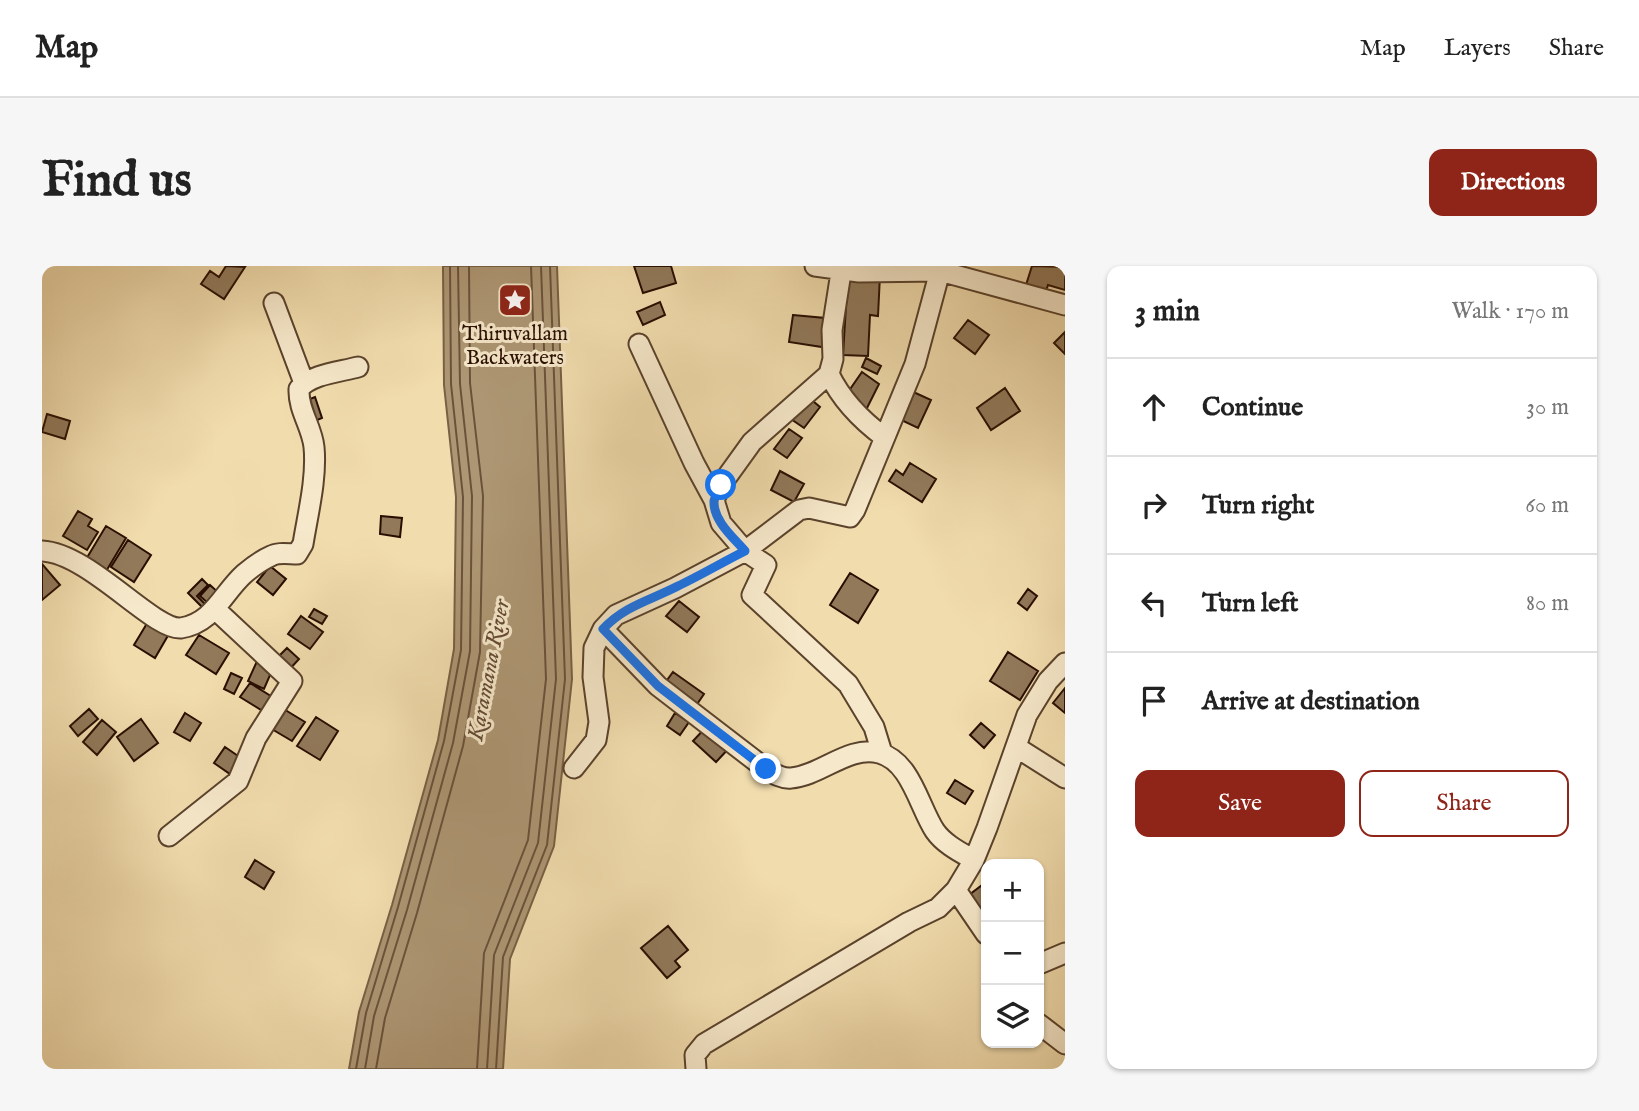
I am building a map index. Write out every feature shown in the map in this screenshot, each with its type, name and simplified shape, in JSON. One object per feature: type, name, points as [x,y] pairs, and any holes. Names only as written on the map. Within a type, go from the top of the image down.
[{"type":"street","points":[[815,266],[937,269],[1065,304]]},
{"type":"street","points":[[714,500],[721,485],[752,442],[829,374],[833,359],[832,330],[842,268]]},
{"type":"street","points":[[574,768],[596,740],[598,722],[593,677],[594,648],[603,629],[616,615],[745,551],[799,510],[809,508],[850,517],[859,504],[915,364],[937,269]]},
{"type":"street","points":[[274,303],[304,383]]},
{"type":"street","points":[[639,344],[714,500],[721,523],[745,551],[766,565],[752,595],[848,684],[874,727],[882,753]]},
{"type":"street","points":[[42,551],[68,556],[149,614],[179,628],[195,625],[215,609],[244,574],[273,555],[297,554],[303,544],[314,468],[314,444],[299,398],[299,389],[304,383],[358,367]]},
{"type":"street","points":[[829,374],[837,392],[864,422],[884,437]]},
{"type":"street","points":[[169,836],[237,781],[256,738],[292,681],[215,609]]},
{"type":"street","points":[[603,629],[658,686],[766,769],[779,776],[790,778],[869,751],[882,753],[899,766],[917,792],[936,832],[948,845],[974,860]]},
{"type":"street","points":[[696,1069],[695,1055],[704,1044],[909,922],[938,908],[956,891],[974,860],[1027,715],[1048,681],[1065,663]]},
{"type":"street","points":[[1016,747],[1065,778]]},
{"type":"street","points":[[956,891],[981,927]]},
{"type":"street","points":[[1044,962],[1065,953]]},
{"type":"street","points":[[1044,1028],[1065,1044]]},
{"type":"water","name":"Karamana River","points":[[443,266],[557,266],[572,679],[554,846],[510,959],[503,1069],[349,1069],[359,1012],[438,740],[454,649],[456,497],[444,385]]},
{"type":"building","points":[[226,266],[245,267],[224,299],[201,284],[210,271],[219,277]]},
{"type":"building","points":[[634,266],[671,266],[676,283],[643,293]]},
{"type":"building","points":[[1032,266],[1065,267],[1065,290],[1048,285],[1045,294],[1025,288]]},
{"type":"building","points":[[848,273],[880,275],[878,316],[870,315],[868,356],[843,355]]},
{"type":"building","points":[[660,302],[665,315],[643,325],[637,312]]},
{"type":"building","points":[[793,315],[825,318],[822,347],[789,342]]},
{"type":"building","points":[[968,320],[989,335],[975,354],[954,338]]},
{"type":"building","points":[[1065,332],[1065,354],[1054,343]]},
{"type":"building","points":[[866,358],[881,366],[877,374],[862,367]]},
{"type":"building","points":[[862,372],[879,384],[866,410],[846,395]]},
{"type":"building","points":[[1005,388],[1020,411],[991,430],[977,408]]},
{"type":"building","points":[[909,390],[931,400],[918,428],[897,418]]},
{"type":"building","points":[[315,397],[322,418],[315,421],[302,402]]},
{"type":"building","points":[[808,397],[820,407],[804,428],[791,419]]},
{"type":"building","points":[[47,414],[70,421],[65,439],[42,432]]},
{"type":"building","points":[[789,429],[802,438],[787,458],[774,449]]},
{"type":"building","points":[[910,463],[936,479],[922,502],[889,481],[896,470],[903,475]]},
{"type":"building","points":[[780,471],[804,484],[794,502],[771,490]]},
{"type":"building","points":[[78,511],[92,519],[88,526],[98,532],[87,550],[63,536]]},
{"type":"building","points":[[381,516],[402,518],[400,537],[380,534]]},
{"type":"building","points":[[106,526],[126,538],[105,573],[85,561]]},
{"type":"building","points":[[128,540],[151,555],[134,582],[111,567]]},
{"type":"building","points":[[42,564],[60,585],[42,600]]},
{"type":"building","points":[[270,566],[286,579],[273,595],[257,582]]},
{"type":"building","points":[[850,573],[878,590],[858,623],[830,605]]},
{"type":"building","points":[[202,579],[208,585],[197,596],[206,605],[203,608],[188,593]]},
{"type":"building","points":[[210,585],[220,594],[210,605],[200,596]]},
{"type":"building","points":[[1028,589],[1037,596],[1027,610],[1018,603]]},
{"type":"building","points":[[679,601],[699,617],[687,632],[666,616]]},
{"type":"building","points":[[314,609],[327,616],[322,624],[309,617]]},
{"type":"building","points":[[301,616],[323,632],[310,649],[288,634]]},
{"type":"building","points":[[149,620],[170,632],[155,658],[134,645]]},
{"type":"building","points":[[199,635],[229,653],[216,674],[186,655]]},
{"type":"building","points":[[287,648],[299,659],[288,671],[276,659]]},
{"type":"building","points":[[1008,652],[1038,671],[1020,700],[990,681]]},
{"type":"building","points":[[258,659],[274,666],[264,689],[248,681]]},
{"type":"building","points":[[673,672],[704,694],[693,710],[662,687]]},
{"type":"building","points":[[231,673],[242,678],[234,694],[224,689]]},
{"type":"building","points":[[250,683],[274,698],[266,713],[240,697]]},
{"type":"building","points":[[1065,688],[1065,713],[1053,703]]},
{"type":"building","points":[[282,708],[305,722],[292,741],[270,728]]},
{"type":"building","points":[[89,709],[98,719],[78,736],[70,726]]},
{"type":"building","points":[[185,713],[201,723],[190,741],[174,732]]},
{"type":"building","points":[[675,713],[689,722],[680,735],[667,726]]},
{"type":"building","points":[[316,717],[338,731],[320,760],[297,746]]},
{"type":"building","points":[[141,719],[158,743],[134,761],[117,737]]},
{"type":"building","points":[[102,720],[116,732],[97,755],[83,742]]},
{"type":"building","points":[[981,723],[995,735],[984,748],[970,735]]},
{"type":"building","points":[[708,725],[731,746],[716,762],[693,741]]},
{"type":"building","points":[[225,747],[241,758],[230,774],[214,763]]},
{"type":"building","points":[[955,780],[973,791],[965,804],[947,793]]},
{"type":"building","points":[[255,860],[274,872],[264,889],[245,877]]},
{"type":"building","points":[[981,886],[981,911],[969,895]]},
{"type":"building","points":[[668,926],[688,950],[675,961],[680,967],[667,978],[641,948]]},
{"type":"place","name":"Thiruvallam Backwaters","points":[[515,300]]},
{"type":"route","points":[[721,485],[714,500],[716,511],[721,523],[745,551],[616,615],[603,629],[658,686],[766,769]]}]
